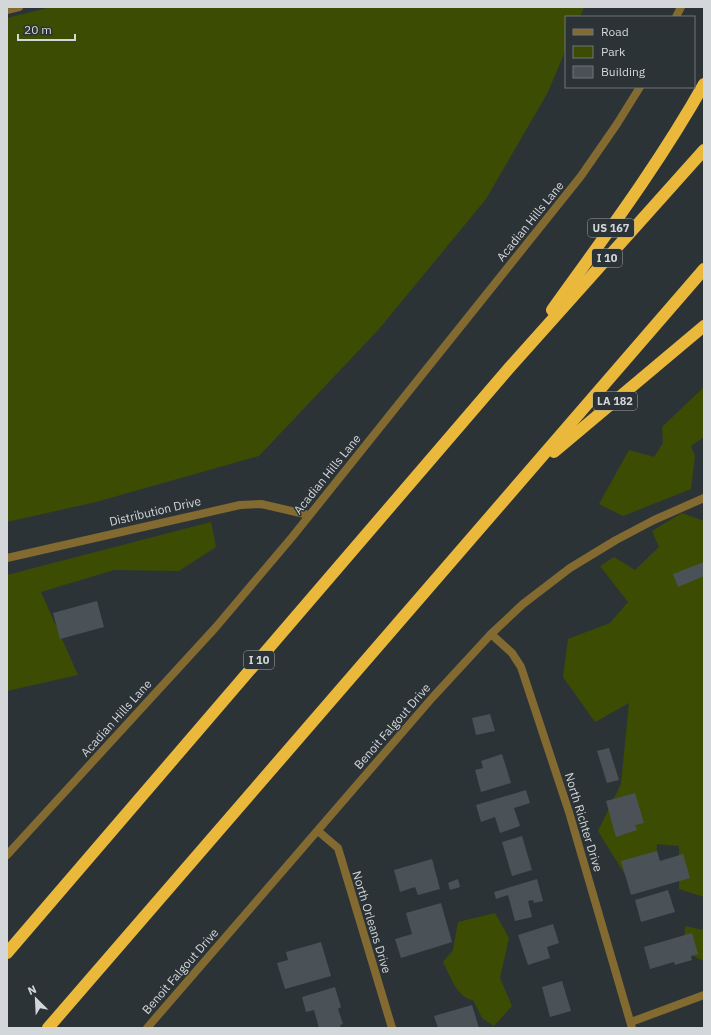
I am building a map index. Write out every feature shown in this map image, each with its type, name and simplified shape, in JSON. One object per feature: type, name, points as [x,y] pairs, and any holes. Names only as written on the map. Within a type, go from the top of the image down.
[{"type":"highway","name":"US 167","points":[[510,367],[641,187],[680,128],[704,84]]},
{"type":"highway","name":"I 10","points":[[7,953],[510,367],[704,150]]},
{"type":"highway","points":[[48,1028],[704,269]]},
{"type":"highway","name":"LA 182","points":[[525,476],[704,326]]},
{"type":"street","points":[[7,10],[19,7]]},
{"type":"street","points":[[676,16],[681,7]]},
{"type":"street","name":"Acadian Hills Lane","points":[[7,855],[216,627],[293,536],[582,176],[639,88]]},
{"type":"street","name":"Benoit Falgout Drive","points":[[147,1028],[432,698],[491,634],[523,604],[570,568],[647,524],[704,498]]},
{"type":"street","name":"Distribution Drive","points":[[7,558],[240,505],[261,504],[309,515]]},
{"type":"street","name":"North Richter Drive","points":[[491,634],[512,653],[521,667],[569,812],[632,1025]]},
{"type":"street","name":"North Orleans Drive","points":[[318,831],[338,848],[392,1028]]},
{"type":"street","points":[[632,1025],[704,995]]},
{"type":"green space","points":[[51,7],[584,7],[580,16],[565,16],[565,51],[548,92],[486,199],[379,329],[259,456],[96,502],[7,522],[7,18]]},
{"type":"green space","points":[[704,387],[704,437],[691,446],[695,456],[691,489],[623,516],[599,504],[629,450],[654,457],[663,443],[662,427]]},
{"type":"green space","points":[[682,513],[704,521],[704,897],[679,889],[679,846],[657,844],[656,872],[629,881],[598,831],[621,784],[629,703],[595,722],[563,677],[568,639],[610,623],[628,602],[600,566],[614,557],[635,570],[659,547],[652,531]]},
{"type":"green space","points":[[211,522],[216,547],[179,571],[114,570],[41,592],[78,675],[7,691],[7,575]]},
{"type":"green space","points":[[495,913],[509,938],[500,978],[512,1006],[494,1026],[482,1018],[473,1000],[467,998],[458,991],[443,962],[453,950],[458,922]]},
{"type":"green space","points":[[685,926],[704,930],[704,961],[684,952]]},
{"type":"building","points":[[704,562],[704,576],[678,587],[673,574]]},
{"type":"building","points":[[97,601],[104,627],[60,639],[53,613]]},
{"type":"building","points":[[490,714],[495,731],[476,735],[472,718]]},
{"type":"building","points":[[609,748],[619,780],[607,783],[597,751]]},
{"type":"building","points":[[502,754],[511,783],[481,792],[475,770],[483,768],[481,761]]},
{"type":"building","points":[[526,790],[530,803],[514,808],[520,826],[500,833],[495,817],[481,822],[476,805]]},
{"type":"building","points":[[635,793],[644,823],[635,825],[637,830],[616,837],[606,801]]},
{"type":"building","points":[[522,836],[532,870],[512,876],[502,842]]},
{"type":"building","points":[[657,851],[660,861],[683,854],[690,878],[631,895],[621,861]]},
{"type":"building","points":[[432,859],[440,889],[418,895],[415,887],[400,892],[394,870]]},
{"type":"building","points":[[458,879],[460,887],[450,890],[448,883]]},
{"type":"building","points":[[537,879],[543,901],[534,903],[533,900],[528,901],[532,917],[515,921],[508,895],[496,899],[494,892]]},
{"type":"building","points":[[668,890],[675,912],[641,922],[635,900]]},
{"type":"building","points":[[441,903],[452,942],[401,958],[395,939],[412,934],[406,913]]},
{"type":"building","points":[[553,924],[559,943],[547,947],[550,958],[528,965],[518,935]]},
{"type":"building","points":[[692,933],[698,954],[691,956],[692,960],[675,965],[674,962],[650,969],[644,947]]},
{"type":"building","points":[[321,942],[331,976],[285,989],[277,963],[288,960],[286,952]]},
{"type":"building","points":[[562,981],[571,1011],[550,1017],[542,987]]},
{"type":"building","points":[[335,987],[341,1007],[338,1009],[343,1024],[340,1025],[341,1028],[319,1028],[314,1010],[306,1012],[302,997]]},
{"type":"building","points":[[472,1005],[479,1028],[438,1028],[434,1016]]}]
